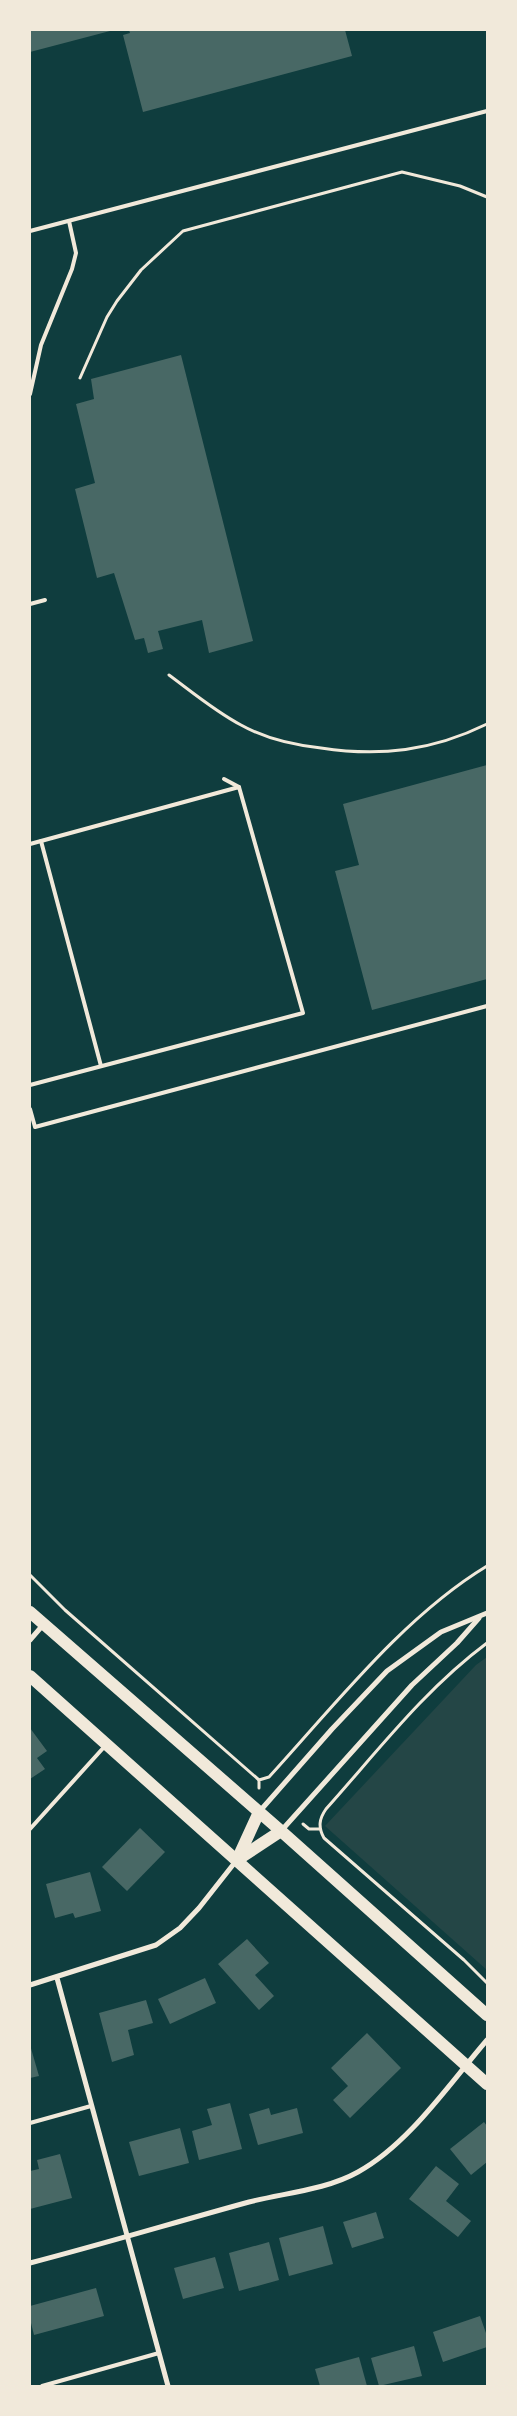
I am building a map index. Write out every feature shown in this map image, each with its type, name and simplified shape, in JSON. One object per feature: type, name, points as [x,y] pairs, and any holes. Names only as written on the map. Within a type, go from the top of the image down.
[{"type":"main road","points":[[30,1612],[281,1831],[487,2015]]},
{"type":"main road","points":[[30,1676],[487,2084]]},
{"type":"main road","points":[[237,1860],[259,1812]]},
{"type":"main road","points":[[237,1860],[281,1831]]},
{"type":"street","points":[[259,1812],[332,1728],[387,1671],[441,1632],[487,1613]]},
{"type":"street","points":[[281,1831],[412,1685],[457,1643],[480,1617]]},
{"type":"street","points":[[30,1640],[44,1625]]},
{"type":"street","points":[[30,1985],[156,1945],[186,1922],[237,1860]]},
{"type":"street","points":[[57,1978],[126,2238],[168,2386]]},
{"type":"street","points":[[30,2263],[126,2238],[249,2202],[329,2183],[357,2173],[383,2155],[406,2134],[487,2040]]},
{"type":"lane","points":[[30,231],[487,111]]},
{"type":"lane","points":[[30,394],[41,345],[72,270],[76,252],[69,221]]},
{"type":"lane","points":[[30,604],[45,600]]},
{"type":"lane","points":[[30,1085],[303,1013],[239,787],[224,779]]},
{"type":"lane","points":[[30,844],[239,787]]},
{"type":"lane","points":[[41,841],[101,1066]]},
{"type":"lane","points":[[30,1109],[32,1128],[487,1006]]},
{"type":"lane","points":[[30,1829],[107,1744]]},
{"type":"lane","points":[[30,2123],[91,2106]]},
{"type":"lane","points":[[42,2386],[159,2353]]},
{"type":"path","points":[[80,378],[96,340],[117,301],[147,263],[183,231],[402,172],[460,186],[487,197]]},
{"type":"path","points":[[169,675],[239,725],[260,735],[289,744],[350,752],[393,752],[451,740],[487,724]]},
{"type":"path","points":[[30,1575],[66,1610],[259,1780]]},
{"type":"path","points":[[487,1643],[470,1656],[424,1699],[326,1809],[322,1814],[320,1826],[324,1838],[464,1960],[487,1983]]},
{"type":"shaded area","points":[[487,1657],[487,1970],[325,1826],[476,1665]]},
{"type":"building","points":[[30,30],[110,30],[110,31],[30,52]]},
{"type":"building","points":[[129,30],[345,30],[352,56],[143,112],[123,35],[130,33]]},
{"type":"building","points":[[181,355],[253,641],[209,653],[202,620],[158,631],[163,649],[148,653],[144,638],[135,640],[114,573],[97,578],[75,489],[95,483],[76,404],[94,399],[91,379]]},
{"type":"building","points":[[487,765],[487,979],[372,1010],[335,871],[359,865],[343,804]]},
{"type":"building","points":[[30,1728],[47,1751],[37,1758],[45,1769],[30,1779]]},
{"type":"building","points":[[140,1828],[165,1852],[127,1891],[102,1867]]},
{"type":"building","points":[[90,1872],[101,1911],[75,1918],[73,1913],[55,1918],[46,1884]]},
{"type":"building","points":[[247,1939],[269,1963],[255,1975],[274,1996],[259,2010],[218,1964]]},
{"type":"building","points":[[205,1978],[216,2003],[170,2024],[158,1999]]},
{"type":"building","points":[[146,2000],[153,2023],[128,2030],[134,2055],[112,2062],[99,2013]]},
{"type":"building","points":[[367,2033],[401,2068],[350,2118],[333,2100],[348,2086],[331,2068]]},
{"type":"building","points":[[30,2045],[39,2076],[30,2078]]},
{"type":"building","points":[[230,2103],[242,2149],[199,2160],[192,2131],[212,2125],[207,2109]]},
{"type":"building","points":[[269,2108],[271,2115],[297,2108],[303,2133],[258,2145],[249,2114]]},
{"type":"building","points":[[484,2122],[487,2126],[487,2162],[471,2175],[450,2149]]},
{"type":"building","points":[[180,2128],[189,2163],[139,2176],[129,2142]]},
{"type":"building","points":[[60,2154],[72,2198],[30,2209],[30,2171],[39,2169],[37,2160]]},
{"type":"building","points":[[436,2166],[459,2184],[446,2201],[471,2221],[458,2237],[409,2199]]},
{"type":"building","points":[[376,2212],[384,2238],[352,2248],[343,2222]]},
{"type":"building","points":[[323,2226],[333,2264],[289,2276],[279,2238]]},
{"type":"building","points":[[269,2242],[279,2280],[239,2291],[229,2253]]},
{"type":"building","points":[[215,2257],[224,2288],[183,2299],[174,2268]]},
{"type":"building","points":[[96,2288],[104,2316],[34,2335],[30,2319],[30,2306]]},
{"type":"building","points":[[480,2316],[487,2336],[487,2347],[443,2362],[433,2332]]},
{"type":"building","points":[[414,2346],[422,2376],[379,2386],[371,2358]]},
{"type":"building","points":[[359,2357],[367,2386],[320,2386],[315,2369]]}]
